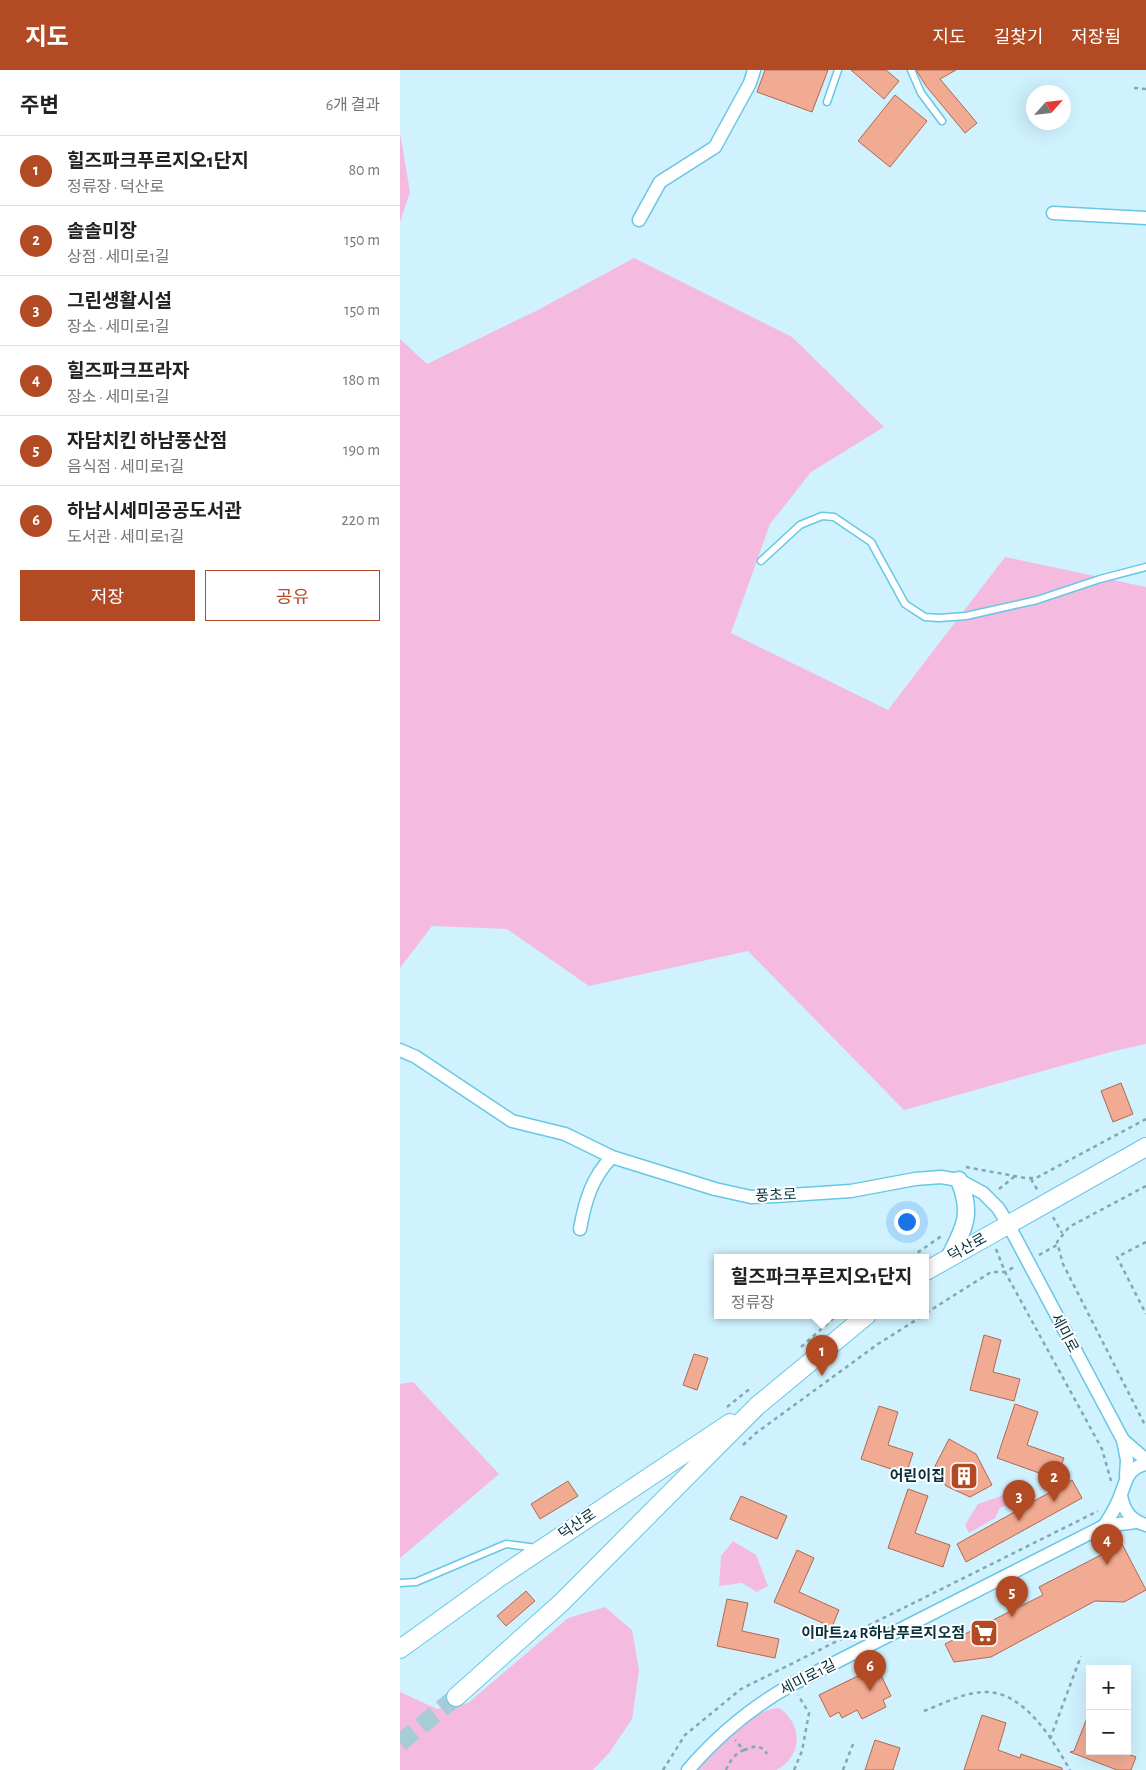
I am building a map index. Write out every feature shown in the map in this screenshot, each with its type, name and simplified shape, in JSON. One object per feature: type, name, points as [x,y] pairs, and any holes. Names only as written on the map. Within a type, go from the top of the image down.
[{"type":"main road","points":[[1008,1224],[1146,1147]]},
{"type":"main road","name":"덕산로","points":[[929,1269],[951,1254],[1008,1224]]},
{"type":"main road","name":"덕산로","points":[[456,1697],[561,1603],[758,1406],[863,1319]]},
{"type":"main road","name":"덕산로","points":[[400,1649],[541,1548],[758,1406]]},
{"type":"street","points":[[639,220],[660,182],[715,147],[750,83],[754,70]]},
{"type":"street","points":[[1053,213],[1146,218]]},
{"type":"street","name":"풍초로","points":[[400,1050],[416,1057],[512,1121],[565,1134],[612,1157],[715,1188],[751,1197],[851,1191],[932,1177],[959,1180],[991,1200],[1008,1224]]},
{"type":"street","points":[[580,1229],[592,1182],[602,1167],[612,1157]]},
{"type":"street","points":[[951,1254],[966,1219],[967,1202],[959,1180]]},
{"type":"street","name":"세미로","points":[[1008,1224],[1123,1440]]},
{"type":"street","points":[[1123,1440],[1146,1460]]},
{"type":"street","points":[[1123,1440],[1127,1460],[1126,1476]]},
{"type":"street","points":[[1141,1523],[1104,1526],[1126,1476],[1134,1469],[1146,1464]]},
{"type":"street","points":[[1117,1493],[1128,1515],[1141,1523]]},
{"type":"street","name":"세미로1길","points":[[688,1770],[711,1744],[736,1721],[761,1702],[1104,1526]]},
{"type":"lane","points":[[827,102],[838,70]]},
{"type":"lane","points":[[911,70],[921,93],[942,121]]},
{"type":"lane","points":[[761,561],[800,525],[822,516],[834,517],[859,532],[870,542],[905,604],[925,617],[939,618],[966,616],[1037,600],[1100,579],[1146,567]]},
{"type":"lane","points":[[400,1583],[416,1582],[506,1544],[541,1548]]},
{"type":"path","points":[[1134,88],[1146,89]]},
{"type":"path","points":[[1017,1176],[1036,1178],[1146,1119]]},
{"type":"path","points":[[1146,1186],[1068,1227],[1057,1242],[1063,1264],[1146,1427]]},
{"type":"path","points":[[915,1254],[947,1232]]},
{"type":"path","points":[[1146,1242],[1117,1257],[1146,1314]]},
{"type":"path","points":[[929,1311],[991,1272],[1006,1272],[1102,1449],[1117,1493]]},
{"type":"path","points":[[741,1446],[870,1350],[917,1319]]},
{"type":"path","points":[[663,1770],[685,1735],[741,1690],[1104,1507]]},
{"type":"path","points":[[1050,1739],[1081,1656]]},
{"type":"path","points":[[791,1685],[809,1713],[802,1751],[794,1770]]},
{"type":"path","points":[[924,1711],[968,1694],[996,1692],[1010,1696],[1024,1705],[1071,1770]]},
{"type":"path","points":[[734,1738],[744,1750]]},
{"type":"path","points":[[844,1770],[853,1744]]},
{"type":"path","points":[[726,1770],[738,1752],[756,1746],[764,1749],[766,1754]]},
{"type":"shaded area","points":[[400,133],[410,192],[400,222]]},
{"type":"shaded area","points":[[634,258],[792,337],[884,427],[811,472],[770,524],[731,633],[888,710],[1005,557],[1146,587],[1146,1044],[1114,1051],[904,1110],[748,951],[589,986],[507,929],[432,926],[400,968],[400,339],[427,364],[538,310]]},
{"type":"shaded area","points":[[413,1382],[499,1474],[400,1558],[400,1384]]},
{"type":"shaded area","points":[[1015,1481],[1037,1496],[1020,1505],[1014,1502],[1000,1508],[995,1518],[969,1533],[965,1525],[978,1504],[1001,1496]]},
{"type":"shaded area","points":[[733,1541],[756,1555],[768,1586],[757,1592],[742,1583],[719,1586],[721,1556]]},
{"type":"shaded area","points":[[605,1607],[632,1630],[639,1670],[632,1719],[609,1753],[593,1770],[400,1770],[400,1692],[437,1709],[468,1703],[568,1618]]},
{"type":"shaded area","points":[[779,1708],[792,1723],[796,1731],[797,1740],[791,1757],[785,1764],[776,1770],[696,1770],[723,1741],[744,1723],[767,1710]]},
{"type":"building","points":[[765,70],[828,70],[812,112],[757,92]]},
{"type":"building","points":[[851,70],[886,70],[899,81],[884,99]]},
{"type":"building","points":[[916,70],[956,70],[940,79],[977,123],[965,133],[926,86]]},
{"type":"building","points":[[895,95],[927,121],[890,167],[858,141]]},
{"type":"building","points":[[1121,1083],[1133,1114],[1113,1122],[1101,1091]]},
{"type":"building","points":[[984,1335],[1001,1340],[993,1372],[1020,1379],[1014,1401],[970,1390]]},
{"type":"building","points":[[694,1354],[708,1358],[697,1390],[683,1385]]},
{"type":"building","points":[[1015,1404],[1038,1412],[1027,1445],[1064,1458],[1056,1479],[997,1458]]},
{"type":"building","points":[[879,1406],[898,1412],[888,1445],[913,1453],[906,1474],[861,1459]]},
{"type":"building","name":"어린이집","points":[[949,1439],[976,1454],[992,1485],[970,1497],[946,1486],[935,1466]]},
{"type":"building","points":[[1072,1480],[1082,1498],[966,1562],[957,1544]]},
{"type":"building","points":[[568,1481],[578,1496],[540,1519],[531,1504]]},
{"type":"building","points":[[908,1489],[928,1496],[915,1533],[950,1545],[943,1567],[888,1548]]},
{"type":"building","points":[[741,1496],[787,1516],[777,1539],[730,1519]]},
{"type":"building","points":[[1122,1544],[1146,1590],[1124,1602],[1095,1601],[991,1657],[954,1662],[945,1644],[1043,1595],[1039,1587]]},
{"type":"building","points":[[797,1550],[814,1558],[799,1592],[839,1610],[832,1627],[774,1602]]},
{"type":"building","points":[[526,1591],[535,1601],[506,1626],[497,1616]]},
{"type":"building","points":[[727,1599],[748,1603],[742,1631],[779,1639],[775,1658],[717,1646]]},
{"type":"building","points":[[868,1671],[873,1680],[881,1675],[891,1696],[883,1700],[886,1707],[862,1719],[857,1710],[842,1718],[839,1712],[830,1717],[819,1695]]},
{"type":"building","points":[[982,1715],[1006,1723],[998,1750],[1020,1758],[1021,1754],[1062,1768],[1062,1770],[964,1770]]},
{"type":"building","points":[[1086,1721],[1086,1755],[1131,1755],[1136,1757],[1131,1770],[1117,1770],[1070,1752],[1074,1751]]},
{"type":"building","points":[[875,1740],[900,1748],[893,1770],[865,1770]]},
{"type":"tunnel","points":[[400,1743],[456,1697]]},
{"type":"place","name":"힐즈파크푸르지오1단지","points":[[822,1376]]},
{"type":"place","name":"어린이집","points":[[964,1476]]},
{"type":"place","name":"솔솔미장","points":[[1054,1502]]},
{"type":"place","name":"그린생활시설","points":[[1019,1521]]},
{"type":"place","name":"힐즈파크프라자","points":[[1107,1565]]},
{"type":"place","name":"자담치킨 하남풍산점","points":[[1012,1617]]},
{"type":"place","name":"이마트24 R하남푸르지오점","points":[[984,1633]]},
{"type":"place","name":"하남시세미공공도서관","points":[[870,1691]]}]
